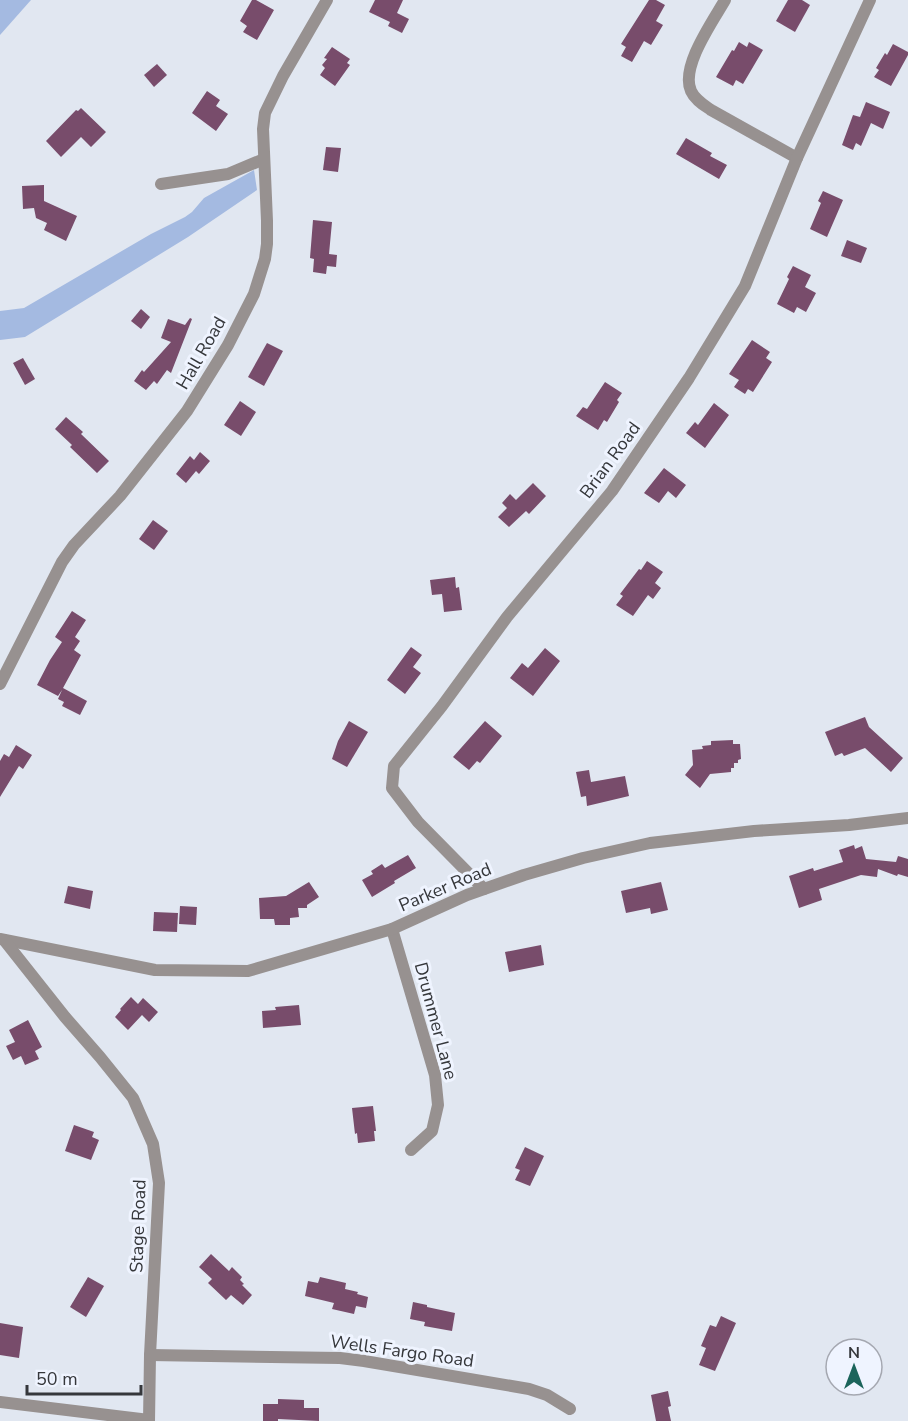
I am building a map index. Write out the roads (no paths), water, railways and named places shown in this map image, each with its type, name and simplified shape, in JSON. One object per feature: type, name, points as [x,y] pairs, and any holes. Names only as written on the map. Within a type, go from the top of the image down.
[{"type":"street","name":"Hall Road","points":[[0,684],[62,561],[120,496],[187,411],[228,345],[254,294],[265,260],[267,244],[263,129],[266,108],[327,0]]},
{"type":"street","points":[[725,0],[692,59],[688,75],[690,90],[698,101],[711,110],[797,158]]},
{"type":"street","name":"Brian Road","points":[[484,889],[418,822],[392,788],[394,766],[442,706],[507,617],[612,491],[690,378],[745,286],[797,158],[870,0]]},
{"type":"street","points":[[161,184],[228,174],[264,159]]},
{"type":"street","name":"Parker Road","points":[[2,939],[155,970],[248,971],[392,929],[467,895],[583,858],[651,843],[754,831],[849,825],[908,818]]},
{"type":"street","name":"Drummer Lane","points":[[392,929],[435,1075],[438,1105],[432,1131],[411,1150]]},
{"type":"street","name":"Stage Road","points":[[2,939],[133,1098],[153,1144],[159,1183],[149,1420]]},
{"type":"street","name":"Wells Fargo Road","points":[[150,1355],[328,1358],[364,1361],[529,1389],[547,1395],[570,1409]]},
{"type":"street","points":[[0,1402],[149,1420]]}]
